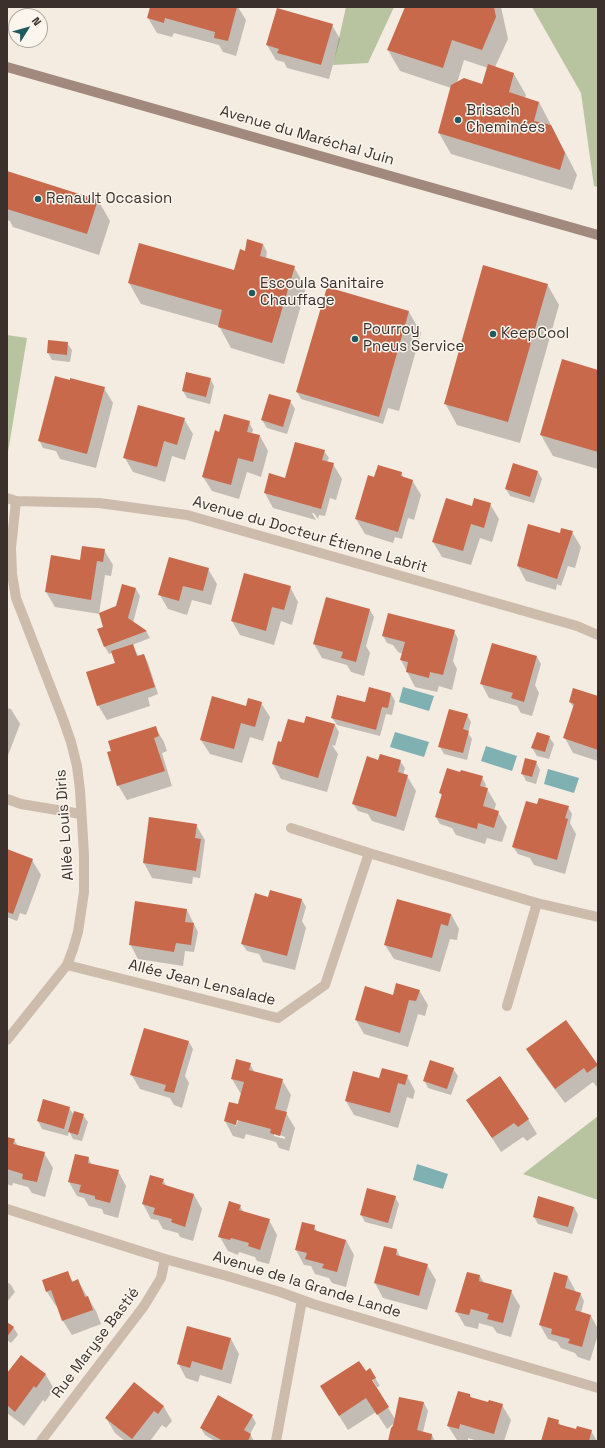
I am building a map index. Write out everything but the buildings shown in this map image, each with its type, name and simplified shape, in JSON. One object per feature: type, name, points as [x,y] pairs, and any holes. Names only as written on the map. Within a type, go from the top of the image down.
[{"type":"main road","name":"Avenue du Maréchal Juin","points":[[7,67],[598,235]]},
{"type":"street","name":"Avenue du Docteur Étienne Labrit","points":[[11,499],[99,503],[187,515],[570,624],[598,635]]},
{"type":"street","name":"Allée Louis Diris","points":[[7,1040],[67,965],[74,949],[78,932],[84,892],[84,854],[77,766],[71,742],[16,598],[12,574],[11,499]]},
{"type":"street","points":[[7,798],[21,804],[81,814]]},
{"type":"street","points":[[291,828],[369,853],[537,902],[598,917]]},
{"type":"street","name":"Allée Jean Lensalade","points":[[67,965],[278,1018],[325,985],[369,853]]},
{"type":"street","points":[[508,1006],[537,902]]},
{"type":"street","name":"Avenue de la Grande Lande","points":[[7,1208],[165,1259],[227,1276],[302,1300],[598,1388]]},
{"type":"street","name":"Rue Maryse Bastié","points":[[41,1441],[144,1306],[161,1278],[165,1259]]},
{"type":"street","points":[[276,1441],[302,1300]]},
{"type":"green space","points":[[346,7],[394,7],[368,63],[333,65]]},
{"type":"green space","points":[[532,7],[598,7],[598,187],[594,186],[581,93]]},
{"type":"green space","points":[[7,335],[27,338],[7,458]]},
{"type":"green space","points":[[598,1116],[598,1200],[523,1174]]},
{"type":"water","points":[[403,687],[434,696],[429,711],[399,702]]},
{"type":"water","points":[[395,732],[429,742],[424,757],[390,747]]},
{"type":"water","points":[[486,746],[517,756],[512,771],[481,761]]},
{"type":"water","points":[[548,769],[579,778],[574,793],[544,784]]},
{"type":"water","points":[[417,1164],[448,1174],[443,1189],[413,1180]]},
{"type":"place","name":"Brisach Cheminées","points":[[458,120]]},
{"type":"place","name":"Renault Occasion","points":[[38,199]]},
{"type":"place","name":"Escoula Sanitaire Chauffage","points":[[252,293]]},
{"type":"place","name":"KeepCool","points":[[493,334]]},
{"type":"place","name":"Pourroy Pneus Service","points":[[355,339]]}]
